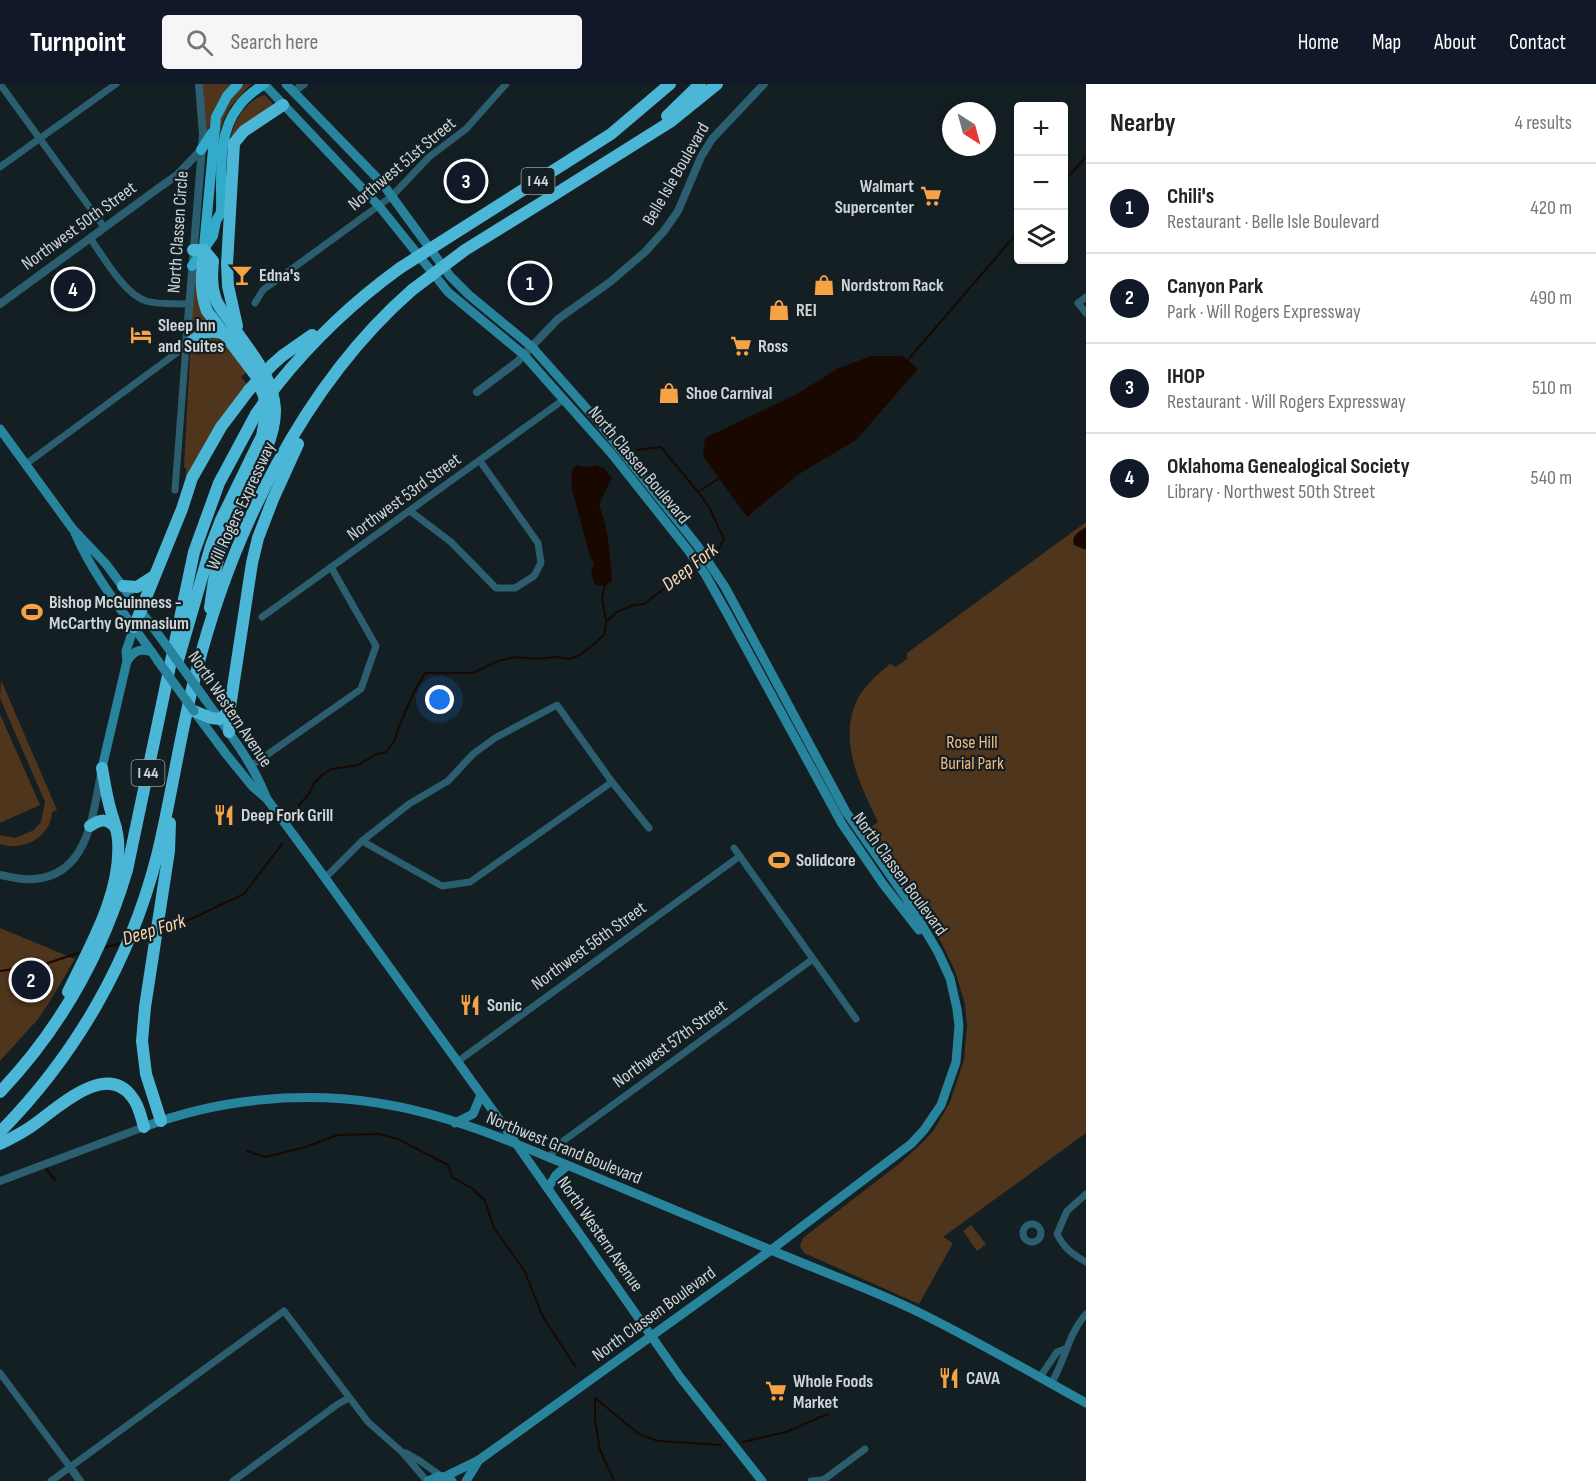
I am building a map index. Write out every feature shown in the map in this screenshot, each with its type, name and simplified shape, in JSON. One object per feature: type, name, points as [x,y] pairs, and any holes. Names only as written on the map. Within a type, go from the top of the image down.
[{"type":"highway","points":[[160,715],[187,631],[200,577],[221,520],[262,436],[266,414],[261,385],[250,366],[207,311],[201,292],[198,250],[213,130],[221,106],[238,84]]},
{"type":"highway","points":[[221,309],[223,148],[228,125],[239,105],[264,84]]},
{"type":"highway","name":"Will Rogers Expressway","points":[[0,1092],[44,1041],[80,976],[127,870],[194,552],[219,483],[256,414],[313,342],[374,287],[400,268],[602,141],[670,84]]},
{"type":"highway","points":[[643,140],[700,84]]},
{"type":"highway","name":"Will Rogers Expressway","points":[[0,1132],[37,1092],[71,1047],[115,971],[140,910],[157,855],[195,674],[207,633],[248,525],[280,461],[318,397],[363,339],[393,306],[412,290],[465,250],[643,140],[688,109],[717,84]]},
{"type":"highway","points":[[242,341],[228,286],[227,264],[234,142],[244,131],[284,105]]},
{"type":"highway","points":[[201,150],[213,130]]},
{"type":"highway","points":[[192,266],[198,250],[213,236],[216,221],[221,212]]},
{"type":"highway","points":[[198,250],[213,261],[212,285],[216,300],[260,366],[270,384],[274,403],[274,420],[267,447],[238,504],[215,566],[207,633]]},
{"type":"highway","points":[[134,627],[197,468],[221,426],[272,365],[335,320]]},
{"type":"highway","points":[[186,346],[214,330],[225,334]]},
{"type":"highway","points":[[229,732],[230,707],[258,538],[318,397]]},
{"type":"highway","points":[[123,586],[137,587],[155,576]]},
{"type":"highway","points":[[199,715],[220,719],[230,707]]},
{"type":"highway","points":[[102,768],[109,806],[116,828],[117,863],[108,915]]},
{"type":"highway","points":[[161,1120],[146,1074],[142,1025],[169,851],[171,787]]},
{"type":"highway","points":[[90,826],[99,820],[105,820],[116,828]]},
{"type":"highway","points":[[0,1144],[27,1129],[86,1088],[99,1084],[120,1086],[129,1093],[136,1103],[144,1127]]},
{"type":"main road","name":"North Classen Boulevard","points":[[264,84],[379,206],[448,292],[524,355],[692,548],[713,568],[768,668],[818,772]]},
{"type":"main road","name":"North Classen Boulevard","points":[[286,84],[345,143],[392,195],[450,276],[469,295],[532,347],[596,419],[692,548],[759,673],[818,772],[906,898],[938,952],[954,992],[959,1026],[956,1062],[941,1104],[924,1130],[911,1144],[771,1250],[478,1460],[445,1478],[434,1477],[427,1481]]},
{"type":"main road","points":[[587,427],[596,419]]},
{"type":"main road","name":"North Western Avenue","points":[[0,429],[72,528],[93,548],[123,586],[220,719],[251,766],[267,799],[548,1188],[680,1377],[762,1481]]},
{"type":"main road","name":"North Western Avenue","points":[[72,528],[85,556],[158,661],[252,786],[267,799]]},
{"type":"main road","points":[[728,615],[737,610]]},
{"type":"main road","points":[[102,768],[127,661],[126,651],[134,627]]},
{"type":"main road","points":[[126,651],[143,639],[163,643]]},
{"type":"main road","points":[[127,661],[136,651],[143,649],[152,652]]},
{"type":"main road","points":[[759,673],[768,668]]},
{"type":"main road","points":[[455,1123],[473,1114],[481,1095]]},
{"type":"main road","name":"Northwest Grand Boulevard","points":[[144,1127],[161,1120],[237,1103],[304,1098],[335,1098],[413,1110],[517,1145],[910,1308],[1086,1403]]},
{"type":"main road","points":[[548,1188],[556,1175],[567,1166]]},
{"type":"main road","name":"North Classen Boulevard","points":[[466,1481],[478,1460]]},
{"type":"street","points":[[0,84],[104,227]]},
{"type":"street","points":[[0,167],[116,84]]},
{"type":"street","name":"North Classen Circle","points":[[198,250],[203,123],[199,84]]},
{"type":"street","points":[[293,92],[304,84]]},
{"type":"street","name":"Northwest 51st Street","points":[[255,303],[263,290],[392,195],[425,161],[466,129],[506,84]]},
{"type":"street","name":"Belle Isle Boulevard","points":[[477,392],[524,355],[558,319],[610,282],[645,252],[678,211],[701,157],[712,140],[764,84]]},
{"type":"street","name":"Northwest 50th Street","points":[[0,304],[177,175],[201,150]]},
{"type":"street","points":[[177,175],[191,169],[196,172],[200,184]]},
{"type":"street","points":[[90,238],[123,284],[135,295],[147,301],[189,304]]},
{"type":"street","name":"North Classen Circle","points":[[175,490],[192,266]]},
{"type":"street","points":[[1086,297],[1078,303],[1086,313]]},
{"type":"street","points":[[26,464],[186,346]]},
{"type":"street","name":"Northwest 53rd Street","points":[[262,617],[563,400]]},
{"type":"street","points":[[410,511],[451,542],[496,588],[515,588],[534,576],[541,563],[538,543],[480,461]]},
{"type":"street","points":[[251,766],[361,689],[376,646],[331,567]]},
{"type":"street","points":[[325,878],[362,841],[409,804],[448,781],[472,754],[495,738],[557,705],[612,782],[649,828]]},
{"type":"street","points":[[0,875],[35,879],[54,874],[76,855],[90,826],[102,768]]},
{"type":"street","points":[[362,841],[442,886],[470,882],[612,782]]},
{"type":"street","points":[[734,848],[856,1019]]},
{"type":"street","name":"Northwest 56th Street","points":[[457,1062],[740,856]]},
{"type":"street","name":"Northwest 57th Street","points":[[550,1159],[555,1147],[813,959]]},
{"type":"street","name":"Northwest Grand Boulevard","points":[[0,1181],[144,1127]]},
{"type":"street","points":[[1057,1234],[1067,1211],[1086,1194]]},
{"type":"street","points":[[1041,1235],[1057,1234]]},
{"type":"street","points":[[1057,1234],[1071,1253],[1086,1262]]},
{"type":"street","points":[[51,1481],[284,1311],[368,1422],[402,1452],[427,1481]]},
{"type":"street","points":[[1051,1384],[1064,1359],[1065,1349],[1086,1314]]},
{"type":"street","points":[[1040,1377],[1058,1352],[1065,1349]]},
{"type":"street","points":[[0,1373],[3,1382],[80,1481]]},
{"type":"street","points":[[233,1481],[349,1398]]},
{"type":"street","points":[[811,1481],[822,1480],[865,1449]]},
{"type":"street","points":[[402,1452],[445,1478]]},
{"type":"street","points":[[70,1467],[74,1481]]},
{"type":"green space","points":[[203,84],[233,84],[217,105],[206,137]]},
{"type":"green space","points":[[245,84],[251,84],[231,106],[220,133],[211,228],[215,149],[220,119],[228,101]]},
{"type":"green space","points":[[265,95],[273,104],[237,130],[233,136],[231,135],[243,110],[253,101]]},
{"type":"green space","points":[[194,268],[213,326],[193,333],[190,332]]},
{"type":"green space","points":[[220,335],[248,371],[241,377],[248,385],[186,486],[186,468],[184,467],[190,354],[195,345],[202,340]]},
{"type":"green space","name":"Rose Hill Burial Park","points":[[1086,522],[1086,1133],[943,1237],[953,1243],[919,1304],[804,1253],[800,1246],[803,1238],[900,1163],[934,1130],[950,1102],[964,1060],[967,1026],[965,1004],[955,971],[941,942],[864,832],[878,822],[853,762],[850,745],[852,714],[865,688],[890,664],[896,667],[907,659],[907,653]]},
{"type":"green space","points":[[1,680],[57,810],[52,812],[47,829],[41,835],[18,846],[0,844],[0,835],[15,838],[34,830],[41,822],[45,802],[0,698]]},
{"type":"green space","points":[[0,714],[40,805],[0,823]]},
{"type":"green space","points":[[0,928],[75,959],[38,1019],[0,1061]]},
{"type":"green space","points":[[971,1225],[986,1244],[977,1251],[963,1231]]},
{"type":"shaded area","points":[[871,356],[903,356],[918,369],[856,440],[799,474],[747,517],[703,456],[705,438],[797,394],[837,369]]},
{"type":"shaded area","points":[[577,465],[603,467],[612,478],[599,505],[610,552],[612,581],[605,586],[595,585],[591,573],[594,564],[572,489],[571,477],[573,468]]},
{"type":"shaded area","points":[[1086,527],[1086,550],[1074,545],[1073,542],[1076,534]]},
{"type":"waterway","name":"Deep Fork","points":[[1068,177],[1086,157]]},
{"type":"waterway","name":"Deep Fork","points":[[906,362],[1014,237]]},
{"type":"waterway","points":[[637,450],[661,447],[698,492]]},
{"type":"waterway","name":"Deep Fork","points":[[707,554],[720,547],[724,539],[709,507],[698,492],[721,477]]},
{"type":"waterway","name":"Deep Fork","points":[[299,823],[299,805],[322,775],[332,769],[358,765],[377,754],[386,752],[395,740],[413,694],[425,673],[473,673],[498,661],[515,657],[570,659],[583,653],[604,635],[606,622],[617,612],[634,605],[644,604],[669,585],[683,568],[694,561]]},
{"type":"waterway","points":[[605,585],[602,598],[606,621]]},
{"type":"waterway","name":"Deep Fork","points":[[162,930],[244,894],[282,844]]},
{"type":"waterway","name":"Deep Fork","points":[[133,939],[151,934]]},
{"type":"waterway","name":"Deep Fork","points":[[102,948],[122,943]]},
{"type":"waterway","name":"Deep Fork","points":[[0,971],[42,965],[81,952]]},
{"type":"waterway","points":[[247,1151],[265,1157],[306,1147],[337,1135],[379,1134],[398,1139],[448,1165],[452,1177],[473,1189],[485,1201],[494,1228],[524,1270],[543,1317],[575,1366]]},
{"type":"waterway","points":[[46,1169],[55,1180]]},
{"type":"waterway","points":[[595,1398],[639,1434],[658,1441],[721,1445]]},
{"type":"waterway","points":[[595,1398],[595,1420],[600,1450],[614,1481]]},
{"type":"waterway","points":[[743,1442],[786,1432],[828,1414]]},
{"type":"place","name":"IHOP","points":[[466,181]]},
{"type":"place","name":"Walmart Supercenter","points":[[931,196]]},
{"type":"place","name":"Edna's","points":[[242,275]]},
{"type":"place","name":"Chili's","points":[[530,283]]},
{"type":"place","name":"Nordstrom Rack","points":[[824,285]]},
{"type":"place","name":"Oklahoma Genealogical Society","points":[[73,289]]},
{"type":"place","name":"REI","points":[[779,310]]},
{"type":"place","name":"Sleep Inn and Suites","points":[[141,335]]},
{"type":"place","name":"Ross","points":[[741,346]]},
{"type":"place","name":"Shoe Carnival","points":[[669,393]]},
{"type":"place","name":"Bishop McGuinness - McCarthy Gymnasium","points":[[32,612]]},
{"type":"place","name":"Deep Fork Grill","points":[[224,815]]},
{"type":"place","name":"Solidcore","points":[[779,860]]},
{"type":"place","name":"Canyon Park","points":[[31,980]]},
{"type":"place","name":"Sonic","points":[[470,1005]]},
{"type":"place","name":"CAVA","points":[[949,1378]]},
{"type":"place","name":"Whole Foods Market","points":[[776,1391]]}]
